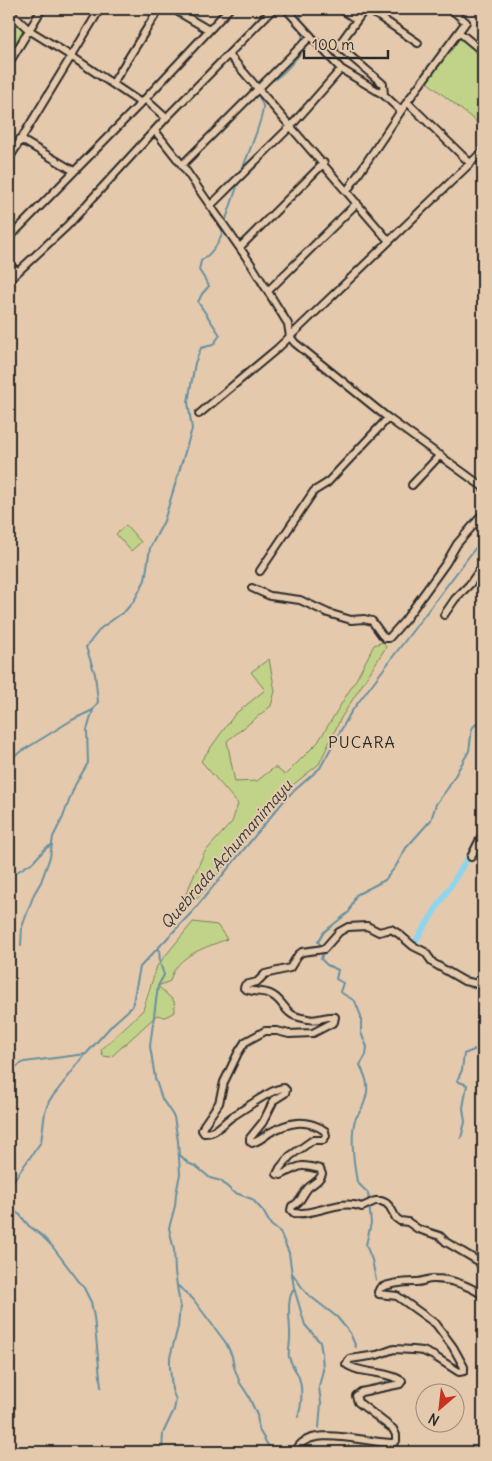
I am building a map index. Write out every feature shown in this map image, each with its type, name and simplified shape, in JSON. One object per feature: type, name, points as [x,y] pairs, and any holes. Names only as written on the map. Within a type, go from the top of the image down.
[{"type":"street","points":[[9,63],[42,9]]},
{"type":"street","points":[[9,159],[100,9]]},
{"type":"street","points":[[113,84],[158,9]]},
{"type":"street","points":[[173,9],[209,30]]},
{"type":"street","points":[[9,238],[229,9]]},
{"type":"street","points":[[9,280],[51,243],[156,132],[166,118],[273,9]]},
{"type":"street","points":[[286,9],[341,69],[384,96],[401,111]]},
{"type":"street","points":[[341,9],[357,20]]},
{"type":"street","points":[[384,96],[383,84],[342,49],[341,42],[367,9],[418,43]]},
{"type":"street","points":[[347,191],[407,102],[466,22],[451,9]]},
{"type":"street","points":[[9,11],[29,30],[113,84],[143,100],[166,118]]},
{"type":"street","points":[[459,32],[483,52]]},
{"type":"street","points":[[182,165],[312,36]]},
{"type":"street","points":[[229,55],[324,163],[389,241]]},
{"type":"street","points":[[210,206],[291,126],[341,69]]},
{"type":"street","points":[[407,102],[470,164]]},
{"type":"street","points":[[156,132],[182,165],[240,247],[288,324],[290,337],[388,418],[483,487]]},
{"type":"street","points":[[20,139],[74,171]]},
{"type":"street","points":[[199,414],[290,337],[483,151]]},
{"type":"street","points":[[240,247],[324,163]]},
{"type":"street","points":[[268,291],[357,203]]},
{"type":"street","points":[[9,265],[17,271]]},
{"type":"street","points":[[260,571],[314,491],[327,483],[388,418]]},
{"type":"street","points":[[412,485],[440,455]]},
{"type":"street","points":[[252,588],[270,596],[300,600],[351,620],[364,618],[372,621],[385,638],[389,638],[405,620],[446,563],[457,544],[483,514]]},
{"type":"street","points":[[444,615],[483,565]]},
{"type":"street","points":[[470,857],[483,834]]},
{"type":"street","points":[[483,986],[464,981],[433,963],[425,952],[413,946],[390,929],[379,932],[367,926],[348,927],[339,932],[324,949],[302,952],[290,968],[265,974],[257,982],[245,985],[244,988],[246,990],[263,992],[279,998],[290,1013],[295,1016],[315,1021],[332,1016],[335,1017],[334,1022],[318,1032],[290,1034],[265,1031],[245,1042],[241,1046],[224,1082],[219,1102],[202,1130],[204,1133],[213,1132],[232,1116],[270,1092],[284,1088],[286,1090],[285,1093],[274,1100],[263,1122],[250,1138],[250,1141],[252,1143],[257,1142],[278,1129],[294,1123],[311,1124],[325,1131],[326,1136],[323,1140],[312,1140],[296,1152],[280,1168],[278,1174],[281,1175],[301,1165],[320,1169],[322,1174],[316,1183],[307,1189],[301,1200],[292,1206],[294,1213],[354,1204],[362,1207],[375,1201],[381,1201],[390,1207],[392,1213],[400,1221],[408,1222],[418,1229],[440,1236],[446,1242],[478,1260],[483,1268]]},
{"type":"street","points":[[296,1452],[304,1442],[330,1436],[387,1443],[396,1441],[393,1429],[358,1402],[356,1396],[361,1392],[400,1384],[402,1381],[379,1372],[354,1369],[346,1364],[350,1360],[399,1349],[419,1350],[446,1362],[459,1372],[464,1371],[464,1367],[453,1347],[436,1324],[397,1296],[379,1294],[380,1288],[399,1282],[426,1282],[429,1279],[436,1278],[456,1283],[483,1295]]},
{"type":"green space","points":[[9,18],[23,30],[9,54]]},
{"type":"green space","points":[[460,36],[483,55],[483,127],[427,82]]},
{"type":"green space","points":[[126,525],[141,542],[131,551],[116,534]]},
{"type":"green space","points":[[383,642],[386,647],[341,718],[319,764],[284,792],[198,898],[181,905],[204,853],[232,822],[238,804],[201,761],[235,714],[265,690],[251,672],[269,659],[275,691],[271,706],[227,741],[235,782],[257,781],[275,767],[285,775],[318,742],[357,678],[374,645]]},
{"type":"green space","points":[[193,922],[217,925],[227,939],[192,954],[178,965],[170,981],[158,986],[174,1001],[175,1012],[165,1017],[157,1015],[111,1057],[103,1056],[101,1050],[143,1010],[157,966]]},
{"type":"waterway","points":[[301,9],[301,22]]},
{"type":"waterway","points":[[301,29],[303,42]]},
{"type":"waterway","points":[[268,83],[287,68],[304,49],[303,47]]},
{"type":"waterway","points":[[242,170],[263,112],[258,92]]},
{"type":"waterway","points":[[225,222],[239,181]]},
{"type":"waterway","points":[[21,946],[22,927],[50,857],[53,837],[75,785],[88,763],[87,730],[93,710],[98,702],[95,674],[86,647],[101,628],[125,611],[134,601],[145,580],[150,548],[164,521],[192,429],[188,402],[195,363],[201,348],[213,345],[220,335],[198,302],[209,286],[199,270],[201,261],[215,247],[223,229]]},
{"type":"waterway","name":"Quebrada Achumanimayu","points":[[9,1193],[13,1181],[41,1142],[45,1112],[49,1101],[86,1054],[113,1024],[132,1007],[140,967],[193,911],[287,797],[320,768],[351,712],[483,538]]},
{"type":"waterway","points":[[9,759],[72,720],[93,710]]},
{"type":"waterway","points":[[376,1280],[372,1260],[366,1245],[371,1223],[368,1193],[357,1182],[353,1143],[355,1120],[367,1095],[365,1076],[360,1065],[366,1055],[367,1047],[361,1033],[361,1016],[355,1001],[340,992],[343,983],[336,979],[338,970],[327,965],[321,959],[324,949],[318,942],[324,932],[349,912],[356,895],[385,880],[396,866],[406,848],[431,820],[436,804],[448,788],[469,751],[472,728],[483,718]]},
{"type":"waterway","points":[[9,877],[33,862],[46,848],[52,845]]},
{"type":"waterway","points":[[415,942],[472,851]]},
{"type":"waterway","points":[[159,948],[160,963],[164,975],[158,986],[150,1046],[155,1078],[162,1099],[174,1117],[180,1174],[169,1228],[174,1250],[180,1306],[178,1327],[170,1357],[172,1390],[176,1400],[174,1410],[163,1433],[162,1452]]},
{"type":"waterway","points":[[461,1138],[465,1122],[463,1108],[467,1085],[457,1081],[462,1070],[464,1054],[479,1048],[483,1012]]},
{"type":"waterway","points":[[9,1071],[24,1062],[86,1054]]},
{"type":"waterway","points":[[178,1153],[188,1163],[197,1167],[210,1178],[221,1181],[233,1192],[252,1199],[263,1211],[271,1225],[280,1232],[289,1253],[294,1288],[305,1325],[320,1342],[323,1370],[319,1387],[321,1403],[319,1428]]},
{"type":"waterway","points":[[9,1207],[52,1246],[84,1288],[91,1302],[94,1317],[101,1387]]},
{"type":"waterway","points":[[292,1273],[306,1293],[337,1317],[350,1333],[356,1347]]},
{"type":"waterway","points":[[178,1286],[193,1299],[226,1343],[240,1383],[257,1415],[259,1430],[272,1452]]},
{"type":"waterway","points":[[294,1289],[289,1306],[289,1357],[301,1385],[301,1402],[298,1417]]},
{"type":"district","name":"PUCARA","points":[[362,742]]}]
